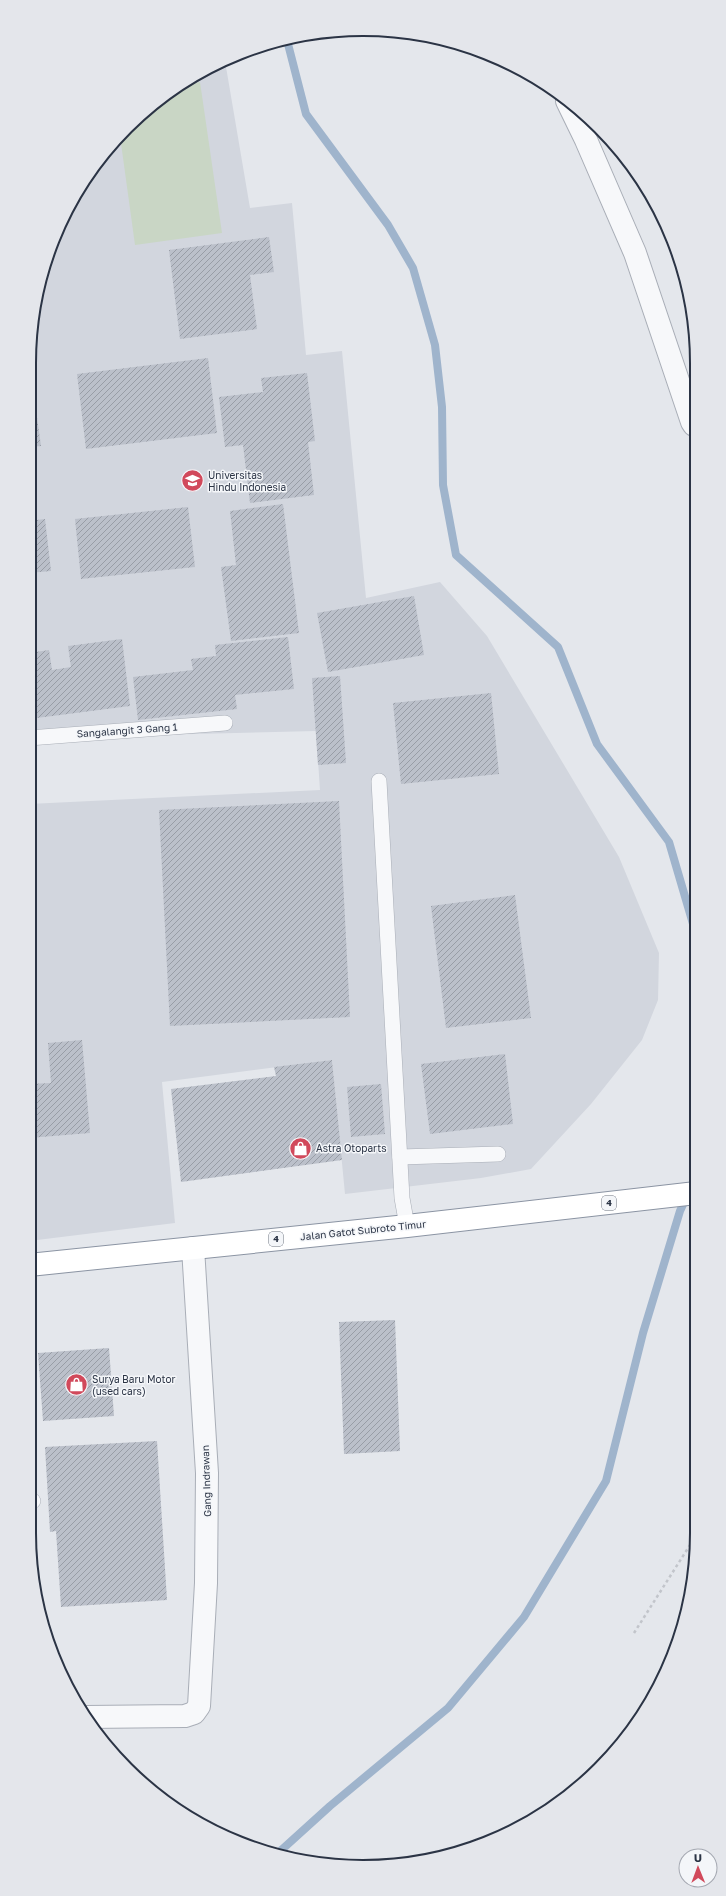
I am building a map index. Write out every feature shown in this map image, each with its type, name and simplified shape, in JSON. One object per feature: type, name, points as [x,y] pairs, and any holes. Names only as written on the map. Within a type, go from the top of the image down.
[{"type":"highway","name":"Jalan Gatot Subroto Timur","points":[[36,1264],[407,1226],[690,1194]]},
{"type":"street","points":[[572,111],[586,140],[634,253],[690,416]]},
{"type":"street","name":"Gang Indrawan","points":[[92,1717],[185,1716],[194,1713],[199,1706],[206,1583],[207,1473],[193,1248]]},
{"type":"lane","name":"Sangalangit 3 Gang 1","points":[[36,737],[225,722]]},
{"type":"lane","points":[[379,781],[402,1198],[407,1226]]},
{"type":"lane","points":[[400,1157],[498,1154]]},
{"type":"path","points":[[634,1632],[689,1546]]},
{"type":"shaded area","points":[[226,66],[250,208],[292,203],[306,355],[342,351],[366,598],[440,582],[487,636],[619,857],[659,953],[658,1000],[642,1040],[591,1104],[531,1169],[481,1178],[345,1194],[332,1060],[162,1082],[175,1223],[36,1240],[36,804],[320,790],[316,731],[36,738],[36,363],[39,320],[47,278],[61,238],[80,199],[91,181],[117,147],[147,117],[181,91]]},
{"type":"green space","points":[[200,82],[222,233],[135,245],[121,143],[147,117],[181,91],[195,83]]},
{"type":"building","points":[[269,237],[274,272],[250,275],[257,329],[180,339],[169,250]]},
{"type":"building","points":[[208,358],[217,433],[86,449],[77,374]]},
{"type":"building","points":[[307,373],[315,441],[308,442],[314,495],[250,503],[243,445],[225,447],[219,397],[263,392],[261,378]]},
{"type":"building","points":[[36,410],[41,446],[36,446]]},
{"type":"building","points":[[283,504],[299,633],[231,641],[221,567],[236,565],[230,511]]},
{"type":"building","points":[[188,507],[195,567],[81,579],[75,519]]},
{"type":"building","points":[[45,519],[51,571],[36,572],[36,520]]},
{"type":"building","points":[[414,596],[424,655],[328,672],[317,613]]},
{"type":"building","points":[[288,637],[294,689],[235,695],[237,709],[138,720],[133,677],[193,670],[191,659],[216,656],[215,645]]},
{"type":"building","points":[[122,639],[130,706],[36,718],[36,652],[49,650],[52,670],[71,667],[68,646]]},
{"type":"building","points":[[340,676],[346,763],[318,765],[312,678]]},
{"type":"building","points":[[491,693],[499,774],[401,784],[393,703]]},
{"type":"building","points":[[339,801],[350,1017],[170,1026],[159,810]]},
{"type":"building","points":[[515,895],[531,1018],[446,1028],[431,906]]},
{"type":"building","points":[[82,1040],[90,1133],[36,1137],[36,1084],[51,1083],[48,1043]]},
{"type":"building","points":[[505,1054],[513,1124],[430,1134],[421,1064]]},
{"type":"building","points":[[332,1060],[342,1160],[181,1182],[171,1089],[276,1076],[274,1067]]},
{"type":"building","points":[[381,1084],[385,1134],[351,1137],[347,1087]]},
{"type":"building","points":[[395,1320],[400,1451],[344,1454],[339,1322]]},
{"type":"building","name":"Surya Baru Motor (used cars)","points":[[109,1348],[114,1416],[43,1421],[38,1353]]},
{"type":"building","points":[[157,1441],[167,1600],[61,1607],[56,1531],[50,1532],[45,1447]]},
{"type":"waterway","points":[[288,45],[306,114],[388,225],[413,268],[435,345],[442,407],[443,485],[456,555],[558,647],[597,744],[669,842],[690,914]]},
{"type":"waterway","points":[[282,1850],[330,1806],[448,1708],[524,1617],[606,1481],[643,1333],[680,1211],[690,1189]]},
{"type":"place","name":"Universitas Hindu Indonesia","points":[[192,481]]},
{"type":"place","name":"Astra Otoparts","points":[[300,1148]]},
{"type":"place","name":"Surya Baru Motor (used cars)","points":[[76,1385]]}]
